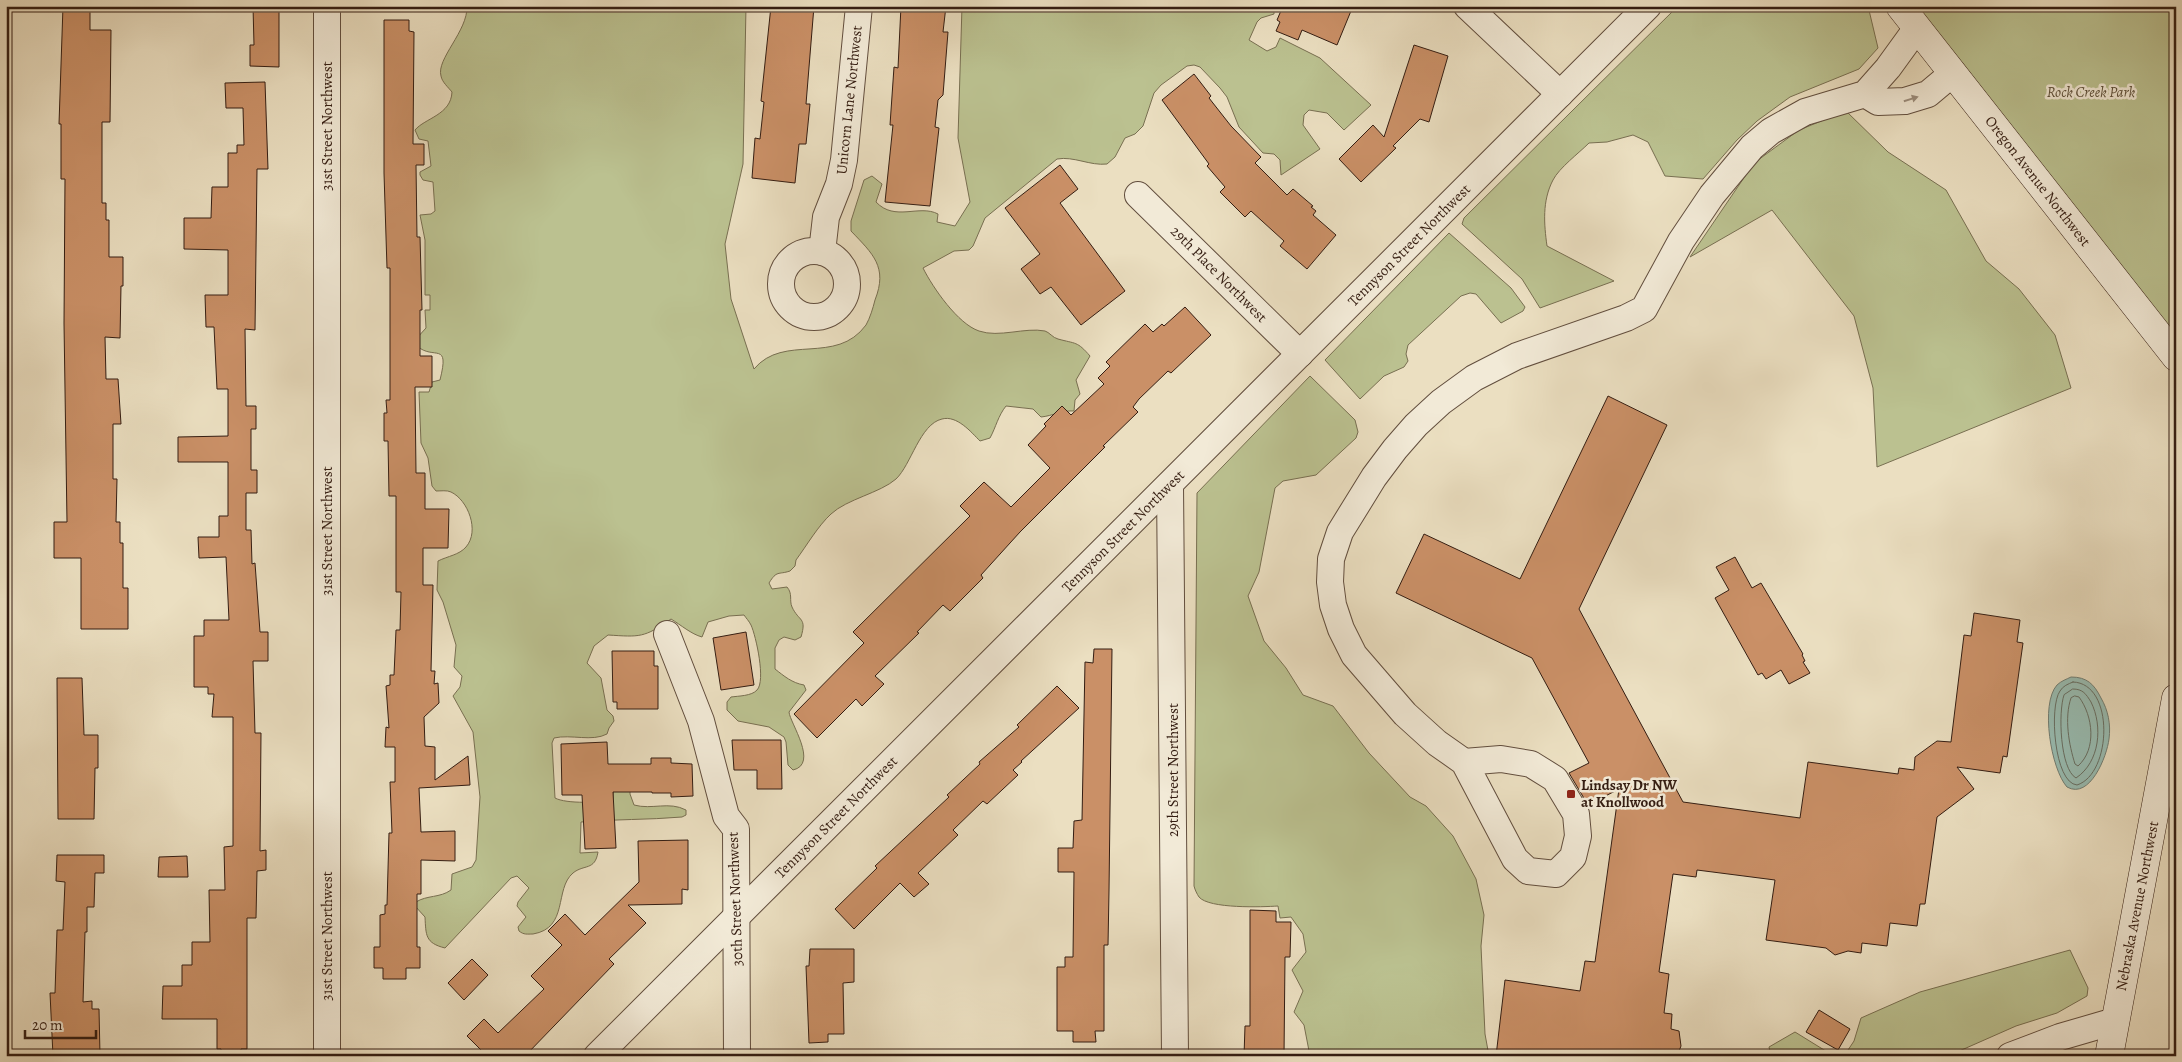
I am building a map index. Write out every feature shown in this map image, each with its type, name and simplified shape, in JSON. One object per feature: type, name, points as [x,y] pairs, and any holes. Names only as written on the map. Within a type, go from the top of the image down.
[{"type":"street","name":"31st Street Northwest","points":[[327,6],[327,1056]]},
{"type":"street","name":"Unicorn Lane Northwest","points":[[822,252],[826,217],[839,184],[844,160],[859,6]]},
{"type":"street","points":[[1467,6],[1560,94]]},
{"type":"street","name":"Tennyson Street Northwest","points":[[597,1056],[1648,6]]},
{"type":"street","name":"Oregon Avenue Northwest","points":[[1900,6],[2176,356]]},
{"type":"street","points":[[1464,762],[1501,759],[1531,764],[1555,779],[1576,814],[1578,836],[1573,857],[1556,874],[1528,871],[1515,859],[1464,762],[1437,743],[1405,714],[1354,655],[1341,629],[1333,605],[1330,582],[1331,559],[1340,532],[1374,477],[1395,449],[1441,402],[1474,378],[1517,356],[1626,318],[1644,309],[1681,242],[1712,194],[1752,147],[1771,131],[1805,112],[1865,94],[1888,68],[1917,28]]},
{"type":"street","points":[[1865,94],[1878,102],[1905,101],[1928,94],[1953,73]]},
{"type":"street","name":"29th Place Northwest","points":[[1138,194],[1300,354]]},
{"type":"street","name":"29th Street Northwest","points":[[1170,485],[1175,1056]]},
{"type":"street","name":"30th Street Northwest","points":[[668,634],[701,721],[726,816],[736,829],[738,915],[737,1056]]},
{"type":"street","name":"Nebraska Avenue Northwest","points":[[2109,1056],[2171,741],[2176,698]]},
{"type":"street","points":[[2010,1056],[2060,1037],[2115,1021]]},
{"type":"green space","points":[[467,6],[746,6],[743,164],[725,244],[731,299],[754,369],[766,358],[780,353],[840,344],[854,337],[866,325],[879,289],[880,279],[879,270],[872,254],[851,231],[851,221],[864,180],[872,176],[882,184],[876,202],[883,208],[899,212],[931,211],[938,214],[937,222],[955,226],[970,202],[958,138],[962,6],[1274,6],[1274,14],[1261,18],[1257,22],[1249,40],[1267,51],[1276,47],[1280,38],[1320,58],[1371,105],[1344,130],[1327,113],[1309,110],[1304,115],[1303,125],[1320,149],[1281,175],[1280,160],[1274,154],[1263,153],[1239,127],[1227,97],[1220,88],[1200,67],[1194,65],[1187,66],[1161,85],[1154,93],[1143,126],[1135,134],[1125,138],[1115,157],[1107,164],[1094,164],[1063,158],[1057,159],[985,218],[973,246],[969,250],[954,251],[923,268],[947,304],[971,327],[987,333],[1029,330],[1045,331],[1056,338],[1076,344],[1082,348],[1090,356],[1076,380],[1080,394],[1075,400],[1074,411],[1041,417],[1033,409],[1006,406],[990,438],[980,441],[968,429],[953,419],[948,418],[934,422],[922,436],[896,479],[846,504],[831,514],[796,560],[795,566],[790,571],[774,576],[769,583],[772,589],[787,587],[792,607],[803,623],[801,637],[795,640],[784,637],[779,640],[775,648],[775,669],[792,681],[804,685],[806,690],[789,712],[803,752],[803,760],[800,766],[793,770],[788,765],[784,737],[769,727],[738,721],[727,710],[727,702],[731,697],[755,692],[760,685],[760,668],[755,639],[751,625],[744,615],[729,616],[708,622],[702,637],[690,632],[671,619],[654,630],[641,635],[608,635],[594,646],[587,663],[601,678],[607,710],[613,716],[614,721],[607,734],[601,736],[554,738],[552,743],[555,798],[584,802],[613,799],[614,782],[630,769],[630,794],[634,805],[680,807],[686,810],[686,815],[669,818],[581,822],[580,853],[598,852],[597,858],[592,865],[577,870],[567,880],[552,924],[544,930],[533,934],[524,934],[519,931],[518,927],[526,917],[517,906],[529,888],[517,876],[511,878],[445,948],[430,941],[426,933],[425,917],[415,906],[416,902],[420,900],[447,893],[451,890],[452,874],[472,867],[476,860],[480,797],[473,732],[453,696],[460,687],[462,676],[454,667],[456,645],[443,602],[437,590],[438,561],[457,554],[466,547],[472,533],[472,525],[467,509],[457,496],[449,491],[436,491],[432,486],[428,458],[421,443],[419,392],[429,392],[432,382],[440,380],[443,360],[439,354],[423,350],[417,346],[416,339],[426,328],[425,310],[430,310],[430,295],[425,295],[425,240],[420,215],[431,214],[435,211],[433,182],[423,180],[420,175],[420,172],[431,166],[428,141],[419,139],[415,130],[442,111],[451,100],[452,92],[441,76],[441,69],[447,53],[463,25]]},
{"type":"green space","points":[[1678,6],[1868,6],[1878,48],[1859,69],[1790,97],[1757,121],[1737,140],[1703,179],[1665,176],[1648,142],[1633,135],[1607,142],[1589,143],[1560,171],[1549,188],[1545,204],[1547,246],[1614,281],[1540,308],[1522,279],[1462,224],[1464,218]]},
{"type":"green space","name":"Rock Creek Park","points":[[1915,6],[2176,6],[2176,343]]},
{"type":"green space","points":[[1846,111],[1888,152],[1946,190],[1986,261],[2019,289],[2055,335],[2071,388],[1877,467],[1873,388],[1854,316],[1772,210],[1690,257],[1754,163],[1799,130]]},
{"type":"green space","points":[[1449,233],[1511,288],[1525,307],[1523,311],[1501,323],[1476,294],[1470,293],[1461,296],[1408,345],[1406,354],[1408,361],[1404,367],[1384,376],[1360,399],[1325,360]]},
{"type":"green space","points":[[1310,376],[1355,420],[1358,432],[1356,438],[1316,475],[1283,481],[1275,488],[1259,572],[1248,596],[1264,641],[1286,668],[1303,695],[1333,706],[1369,753],[1410,797],[1426,806],[1453,836],[1476,879],[1484,915],[1481,946],[1485,1034],[1489,1056],[1310,1056],[1304,1025],[1294,1012],[1303,991],[1292,970],[1306,952],[1303,934],[1291,917],[1280,918],[1278,906],[1261,907],[1213,904],[1199,897],[1194,886],[1197,493]]},
{"type":"green space","points":[[2070,950],[2088,988],[2087,996],[2057,1013],[2016,1026],[1948,1056],[1844,1056],[1854,1041],[1861,1018],[1920,992]]},
{"type":"green space","points":[[1795,1032],[1834,1056],[1771,1056],[1769,1047]]},
{"type":"water","points":[[2071,677],[2086,680],[2096,689],[2105,707],[2110,728],[2105,756],[2096,774],[2083,787],[2075,789],[2067,787],[2056,766],[2048,721],[2052,694],[2057,685]]},
{"type":"building","points":[[63,6],[90,6],[90,30],[111,30],[110,122],[102,122],[102,203],[106,203],[106,220],[109,220],[109,257],[123,257],[123,286],[121,286],[120,338],[105,337],[106,379],[118,379],[121,424],[113,424],[113,479],[117,479],[116,522],[120,522],[120,543],[123,543],[123,588],[128,588],[128,629],[81,629],[81,558],[54,558],[54,522],[67,522],[64,323],[65,179],[61,179],[61,124],[59,124]]},
{"type":"building","points":[[253,6],[279,6],[279,67],[250,66],[250,45],[254,45]]},
{"type":"building","points":[[771,6],[814,6],[806,104],[810,104],[806,144],[799,144],[795,183],[752,178],[755,138],[760,139],[764,102],[761,101]]},
{"type":"building","points":[[901,6],[946,6],[943,32],[948,32],[943,95],[938,100],[935,127],[939,128],[930,206],[885,202],[893,125],[890,125],[894,67],[898,68]]},
{"type":"building","points":[[1283,6],[1353,6],[1337,45],[1302,30],[1298,40],[1276,31],[1280,22],[1277,20]]},
{"type":"building","points":[[384,20],[409,20],[409,31],[414,32],[413,144],[424,144],[424,165],[416,165],[417,237],[420,237],[422,310],[420,310],[420,356],[432,356],[432,387],[415,387],[416,473],[425,473],[425,509],[449,509],[448,548],[423,548],[423,585],[433,585],[431,671],[435,671],[434,684],[438,683],[439,703],[424,717],[425,746],[435,747],[435,780],[468,756],[470,785],[419,788],[421,832],[455,831],[455,861],[421,860],[421,894],[417,894],[417,947],[420,947],[420,968],[406,968],[406,979],[383,979],[383,968],[374,968],[374,947],[380,947],[380,915],[385,914],[385,905],[387,905],[389,833],[392,833],[390,782],[395,782],[395,747],[385,747],[386,727],[389,728],[386,686],[390,685],[390,675],[394,675],[396,630],[400,630],[401,592],[396,592],[396,496],[389,496],[388,441],[384,441],[384,413],[387,413],[386,400],[390,400],[390,268],[387,268],[384,173]]},
{"type":"building","points":[[1414,45],[1448,56],[1429,122],[1420,119],[1393,146],[1396,148],[1361,182],[1339,159],[1373,125],[1384,137]]},
{"type":"building","points":[[1194,74],[1211,96],[1209,98],[1231,126],[1261,157],[1255,163],[1287,195],[1293,189],[1313,206],[1311,207],[1316,211],[1313,215],[1336,235],[1307,269],[1280,246],[1284,241],[1251,211],[1245,217],[1220,192],[1225,187],[1207,166],[1209,164],[1162,100]]},
{"type":"building","points":[[265,82],[268,169],[257,169],[255,330],[245,329],[246,406],[256,406],[256,429],[251,429],[251,470],[257,470],[257,493],[246,493],[246,530],[251,530],[252,564],[255,563],[260,632],[268,632],[268,661],[253,661],[255,733],[261,733],[260,851],[266,850],[266,870],[257,871],[256,918],[247,918],[247,1049],[241,1049],[241,1056],[221,1056],[221,1049],[217,1049],[217,1019],[162,1019],[163,986],[182,986],[182,965],[192,965],[192,942],[210,942],[209,890],[225,890],[224,847],[233,846],[233,717],[212,717],[214,694],[208,694],[208,687],[194,687],[194,636],[204,636],[204,620],[229,620],[226,557],[199,558],[198,537],[219,537],[219,516],[228,516],[228,462],[178,462],[178,437],[228,436],[228,389],[217,389],[214,327],[206,327],[205,295],[228,295],[228,250],[184,249],[184,218],[211,218],[212,187],[228,187],[228,153],[237,153],[237,145],[244,145],[243,108],[226,108],[225,83]]},
{"type":"building","points":[[1060,165],[1078,189],[1060,203],[1125,291],[1081,325],[1051,287],[1040,294],[1021,269],[1040,254],[1005,208]]},
{"type":"building","points":[[1185,307],[1211,335],[1171,373],[1168,371],[1139,399],[1133,407],[1138,412],[1020,532],[981,575],[983,578],[950,611],[943,605],[917,632],[919,633],[875,676],[884,684],[862,706],[856,699],[817,738],[794,714],[864,643],[853,632],[970,516],[960,506],[984,482],[1011,507],[1050,468],[1028,445],[1046,426],[1044,424],[1062,406],[1071,415],[1104,384],[1098,378],[1110,366],[1106,362],[1145,324],[1153,332],[1162,324],[1164,326]]},
{"type":"building","points":[[1608,396],[1667,425],[1579,609],[1683,802],[1800,818],[1808,762],[1898,774],[1899,768],[1914,770],[1915,757],[1937,741],[1951,742],[1964,635],[1971,636],[1974,613],[2020,620],[2017,642],[2023,643],[2007,757],[2003,756],[2000,773],[1957,767],[1974,789],[1937,817],[1925,904],[1920,904],[1917,926],[1890,923],[1887,946],[1862,943],[1861,953],[1848,951],[1835,955],[1826,948],[1766,940],[1775,880],[1697,870],[1696,877],[1673,874],[1659,972],[1669,974],[1664,1013],[1672,1014],[1671,1029],[1679,1031],[1681,1046],[1677,1056],[1496,1056],[1505,980],[1580,991],[1585,961],[1595,962],[1619,789],[1588,805],[1569,773],[1589,763],[1532,658],[1396,593],[1424,534],[1520,579]]},
{"type":"building","points":[[1735,557],[1752,588],[1761,583],[1803,654],[1805,661],[1803,662],[1810,673],[1789,684],[1781,670],[1766,679],[1762,673],[1758,675],[1715,598],[1729,590],[1716,567]]},
{"type":"building","points":[[746,632],[754,685],[721,690],[713,638]]},
{"type":"building","points":[[1094,649],[1112,649],[1108,945],[1104,945],[1104,1031],[1095,1031],[1096,1042],[1073,1042],[1073,1031],[1057,1031],[1057,967],[1065,967],[1065,957],[1073,957],[1074,872],[1058,872],[1058,848],[1073,848],[1074,821],[1082,820],[1085,662],[1093,663]]},
{"type":"building","points":[[612,651],[654,651],[654,666],[658,666],[658,709],[617,709],[617,702],[613,702]]},
{"type":"building","points":[[57,678],[82,678],[84,735],[98,735],[98,768],[95,768],[94,819],[58,819]]},
{"type":"building","points":[[1057,686],[1079,708],[1021,761],[1013,770],[1018,775],[987,804],[983,801],[953,830],[958,835],[918,873],[929,884],[914,897],[900,883],[854,929],[835,909],[877,868],[875,866],[949,797],[947,795],[980,764],[979,762],[1019,727],[1017,725]]},
{"type":"building","points":[[732,740],[781,740],[782,789],[757,789],[757,770],[734,770]]},
{"type":"building","points":[[607,742],[608,764],[651,764],[651,758],[671,758],[671,763],[692,764],[693,796],[671,797],[671,793],[613,792],[616,848],[585,849],[582,795],[562,795],[561,744]]},
{"type":"building","points":[[688,840],[688,890],[682,889],[682,904],[628,905],[646,923],[609,959],[614,964],[525,1056],[487,1056],[467,1036],[484,1019],[498,1033],[544,989],[531,976],[562,945],[548,931],[565,914],[585,935],[639,882],[638,841]]},
{"type":"building","points":[[57,855],[104,855],[104,873],[95,873],[94,907],[87,907],[83,1002],[92,1001],[92,1009],[99,1009],[100,1056],[53,1056],[50,993],[55,993],[57,930],[63,930],[65,882],[56,881]]},
{"type":"building","points":[[187,856],[188,877],[158,877],[159,857]]},
{"type":"building","points":[[1250,910],[1276,911],[1276,922],[1291,922],[1290,957],[1285,957],[1284,1056],[1244,1056],[1245,1026],[1250,1026]]},
{"type":"building","points":[[810,949],[854,949],[854,982],[843,983],[844,1034],[828,1034],[828,1042],[809,1043],[806,966],[809,966]]},
{"type":"building","points":[[472,959],[488,975],[464,1000],[448,983]]},
{"type":"building","points":[[1819,1010],[1850,1029],[1838,1050],[1806,1032]]},
{"type":"place","name":"Lindsay Dr NW at Knollwood","points":[[1571,794]]}]
